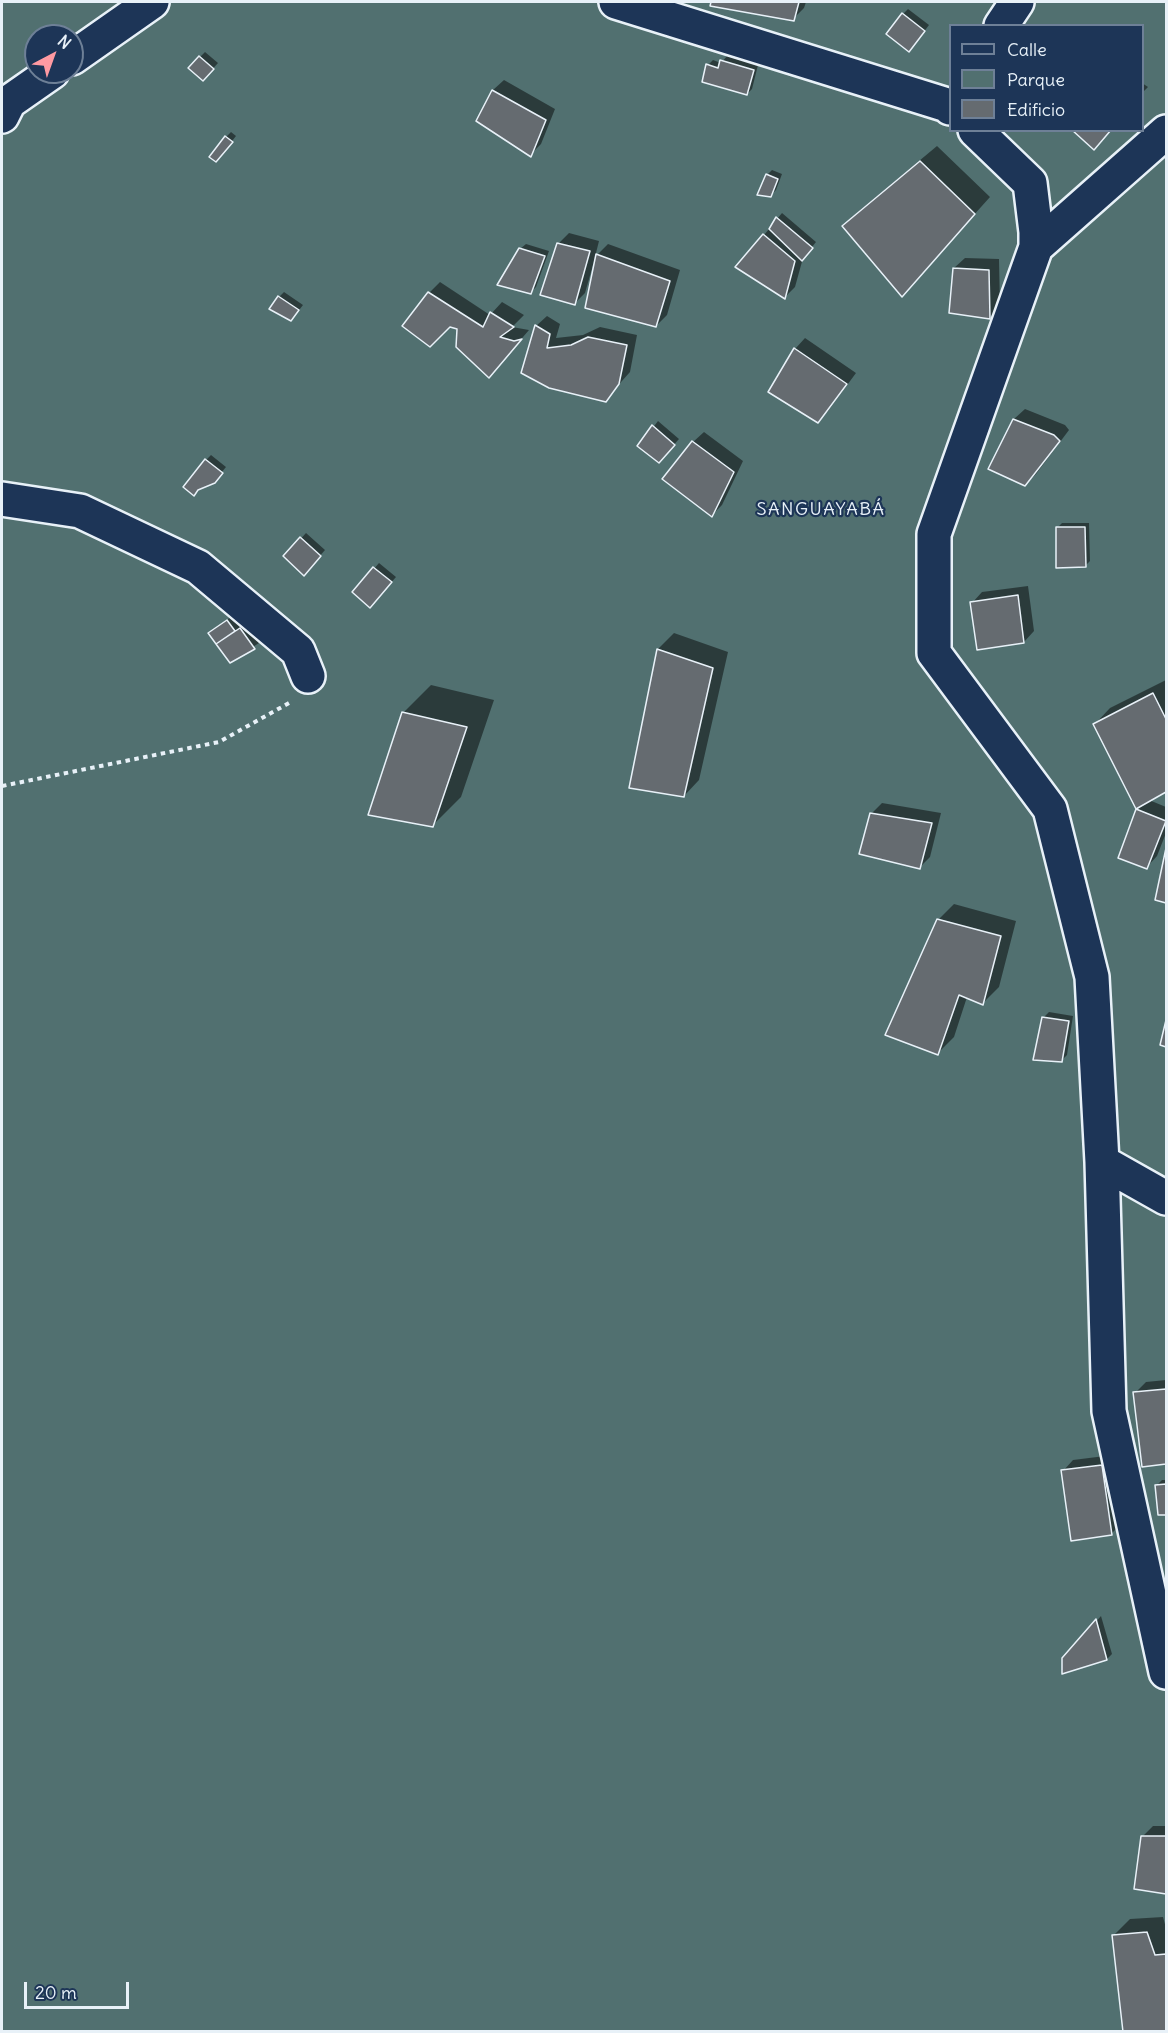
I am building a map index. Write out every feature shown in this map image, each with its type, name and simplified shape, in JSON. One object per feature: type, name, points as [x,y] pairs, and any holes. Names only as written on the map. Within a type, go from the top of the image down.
[{"type":"street","points":[[84,50],[152,2]]},
{"type":"street","points":[[616,2],[949,104]]},
{"type":"street","points":[[1002,24],[1017,2]]},
{"type":"street","points":[[2,116],[9,102],[35,84]]},
{"type":"street","points":[[977,132],[1030,183],[1036,248],[934,534],[934,653],[1050,809],[1092,977],[1102,1162],[1109,1412],[1167,1672]]},
{"type":"street","points":[[1036,248],[1167,132]]},
{"type":"street","points":[[2,499],[81,511],[198,567],[298,651],[308,676]]},
{"type":"street","points":[[1102,1162],[1167,1198]]},
{"type":"path","points":[[2,786],[219,742],[291,702],[308,676]]},
{"type":"green space","points":[[2,2],[1166,2],[1166,2031],[2,2031]]},
{"type":"building","points":[[711,2],[799,2],[794,21],[710,6]]},
{"type":"building","points":[[902,13],[925,31],[909,52],[886,34]]},
{"type":"building","points":[[199,56],[214,69],[203,81],[188,68]]},
{"type":"building","points":[[720,60],[754,70],[747,95],[702,82],[706,64],[718,68]]},
{"type":"building","points":[[492,90],[546,120],[531,157],[476,121]]},
{"type":"building","points":[[1074,132],[1109,132],[1094,150]]},
{"type":"building","points":[[225,136],[233,142],[216,162],[209,157]]},
{"type":"building","points":[[920,161],[975,214],[902,297],[842,226]]},
{"type":"building","points":[[766,174],[778,179],[771,197],[757,195]]},
{"type":"building","points":[[776,217],[813,248],[802,261],[769,229]]},
{"type":"building","points":[[763,234],[795,261],[785,299],[735,267]]},
{"type":"building","points":[[557,243],[590,251],[575,305],[540,295]]},
{"type":"building","points":[[519,248],[545,256],[531,294],[497,285]]},
{"type":"building","points":[[596,254],[670,281],[656,327],[585,308]]},
{"type":"building","points":[[953,268],[989,270],[990,319],[949,313]]},
{"type":"building","points":[[428,292],[483,327],[490,312],[514,327],[500,337],[514,341],[522,339],[489,378],[456,347],[457,329],[450,327],[430,347],[402,326]]},
{"type":"building","points":[[278,296],[299,310],[291,321],[269,309]]},
{"type":"building","points":[[535,325],[550,334],[547,348],[571,345],[588,337],[627,345],[619,384],[606,402],[549,388],[521,373]]},
{"type":"building","points":[[794,348],[847,384],[818,423],[768,392]]},
{"type":"building","points":[[1013,419],[1054,435],[1060,441],[1025,486],[988,469]]},
{"type":"building","points":[[652,425],[675,445],[659,463],[637,446]]},
{"type":"building","points":[[692,441],[734,472],[712,517],[662,479]]},
{"type":"building","points":[[205,459],[223,473],[215,483],[198,490],[194,496],[183,487]]},
{"type":"building","points":[[1056,527],[1085,527],[1086,567],[1056,568]]},
{"type":"building","points":[[300,537],[321,556],[304,576],[283,556]]},
{"type":"building","points":[[373,567],[392,582],[370,608],[352,592]]},
{"type":"building","points":[[1018,595],[1024,643],[977,650],[970,602]]},
{"type":"building","points":[[227,620],[235,631],[216,644],[208,633]]},
{"type":"building","points":[[240,628],[255,649],[230,663],[216,644]]},
{"type":"building","points":[[657,649],[713,668],[684,797],[629,788]]},
{"type":"building","points":[[1153,693],[1166,719],[1166,792],[1136,809],[1093,724]]},
{"type":"building","points":[[402,712],[467,727],[433,827],[368,815]]},
{"type":"building","points":[[1136,809],[1166,821],[1147,869],[1118,858]]},
{"type":"building","points":[[870,813],[932,823],[920,869],[859,854]]},
{"type":"building","points":[[1166,848],[1166,903],[1155,900]]},
{"type":"building","points":[[937,919],[1001,936],[983,1005],[959,995],[938,1055],[885,1035]]},
{"type":"building","points":[[1042,1017],[1069,1021],[1062,1062],[1033,1060]]},
{"type":"building","points":[[1166,1020],[1166,1047],[1160,1045]]},
{"type":"building","points":[[1166,1389],[1166,1464],[1142,1467],[1133,1392]]},
{"type":"building","points":[[1102,1465],[1112,1535],[1071,1541],[1061,1470]]},
{"type":"building","points":[[1166,1484],[1166,1515],[1158,1515],[1155,1485]]},
{"type":"building","points":[[1096,1619],[1107,1660],[1062,1674],[1062,1658]]},
{"type":"building","points":[[1141,1836],[1166,1836],[1166,1894],[1134,1889]]},
{"type":"building","points":[[1147,1932],[1155,1955],[1166,1954],[1166,2032],[1123,2032],[1112,1935]]},
{"type":"district","name":"SANGUAYABÁ","points":[[821,510]]}]
